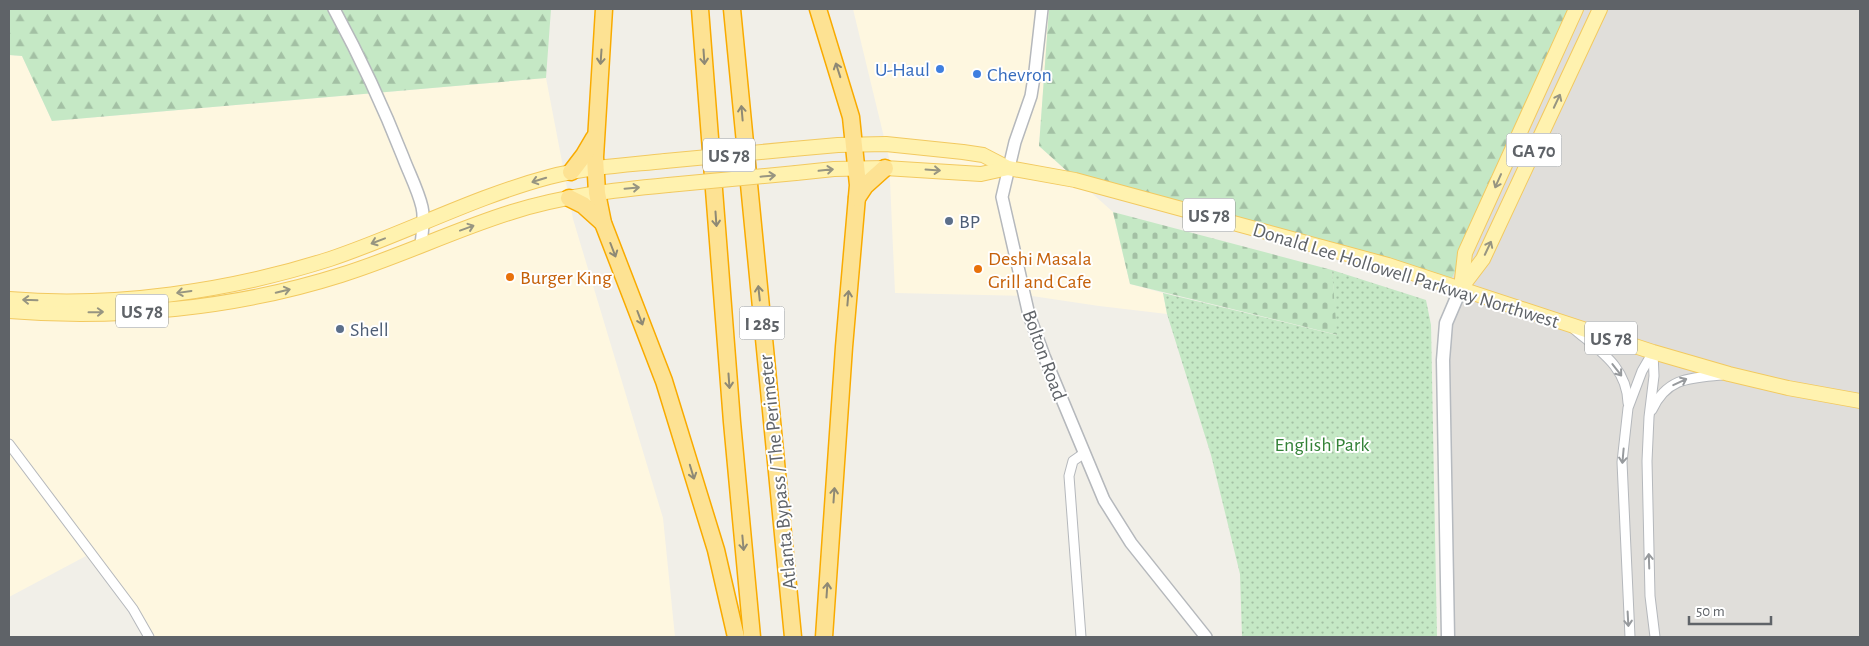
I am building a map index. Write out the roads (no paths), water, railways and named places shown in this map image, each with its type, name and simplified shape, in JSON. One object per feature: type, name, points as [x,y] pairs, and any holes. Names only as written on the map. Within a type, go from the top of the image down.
[{"type":"highway","points":[[604,9],[595,168],[597,193],[603,223],[664,380],[716,550],[736,637]]},
{"type":"highway","name":"Atlanta Bypass / The Perimeter","points":[[700,9],[732,422],[752,637]]},
{"type":"highway","name":"Atlanta Bypass / The Perimeter","points":[[732,9],[792,637]]},
{"type":"highway","points":[[818,9],[846,96],[853,126],[857,168],[857,198],[844,347],[824,637]]},
{"type":"highway","points":[[571,172],[589,147],[596,133]]},
{"type":"highway","points":[[857,198],[865,186],[885,168]]},
{"type":"highway","points":[[569,198],[583,205],[603,223]]},
{"type":"main road","name":"GA 70","points":[[1461,288],[1465,253],[1576,9]]},
{"type":"main road","name":"GA 70","points":[[1461,288],[1483,259],[1600,9]]},
{"type":"main road","name":"Donald Lee Hollowell Parkway Northwest","points":[[9,299],[52,301],[181,293],[267,277],[328,259],[516,187],[571,172],[595,168],[794,149],[886,144],[983,155],[1008,168],[1075,180],[1343,252],[1461,288],[1653,352],[1729,374],[1788,388],[1860,401]]},
{"type":"main road","name":"Donald Lee Hollowell Parkway Northwest","points":[[9,311],[48,313],[119,312],[235,301],[272,294],[342,275],[512,212],[597,193],[857,168],[981,174],[1008,168]]},
{"type":"main road","points":[[1448,637],[1443,360],[1446,323],[1461,288]]},
{"type":"street","points":[[334,9],[357,52],[393,130],[422,208],[421,245]]},
{"type":"street","name":"Bolton Road","points":[[1042,9],[1031,96],[1008,168],[1002,197],[1029,315],[1044,356],[1104,500],[1131,543],[1206,637]]},
{"type":"street","points":[[1569,325],[1620,371],[1626,385],[1628,408],[1622,462],[1630,637]]},
{"type":"street","points":[[1628,408],[1642,371],[1653,352]]},
{"type":"street","points":[[1653,352],[1654,376],[1649,417],[1647,461],[1648,555],[1655,637]]},
{"type":"street","points":[[1649,417],[1661,395],[1678,381],[1687,378],[1729,374]]},
{"type":"street","points":[[9,444],[132,609],[149,637]]},
{"type":"street","points":[[1081,637],[1069,476],[1073,462],[1084,454]]},
{"type":"place","name":"U-Haul","points":[[940,69]]},
{"type":"place","name":"Chevron","points":[[977,74]]},
{"type":"place","name":"BP","points":[[949,221]]},
{"type":"place","name":"Deshi Masala Grill and Cafe","points":[[978,269]]},
{"type":"place","name":"Burger King","points":[[510,277]]},
{"type":"place","name":"Shell","points":[[340,329]]},
{"type":"park label","name":"English Park","points":[[1322,444]]}]
